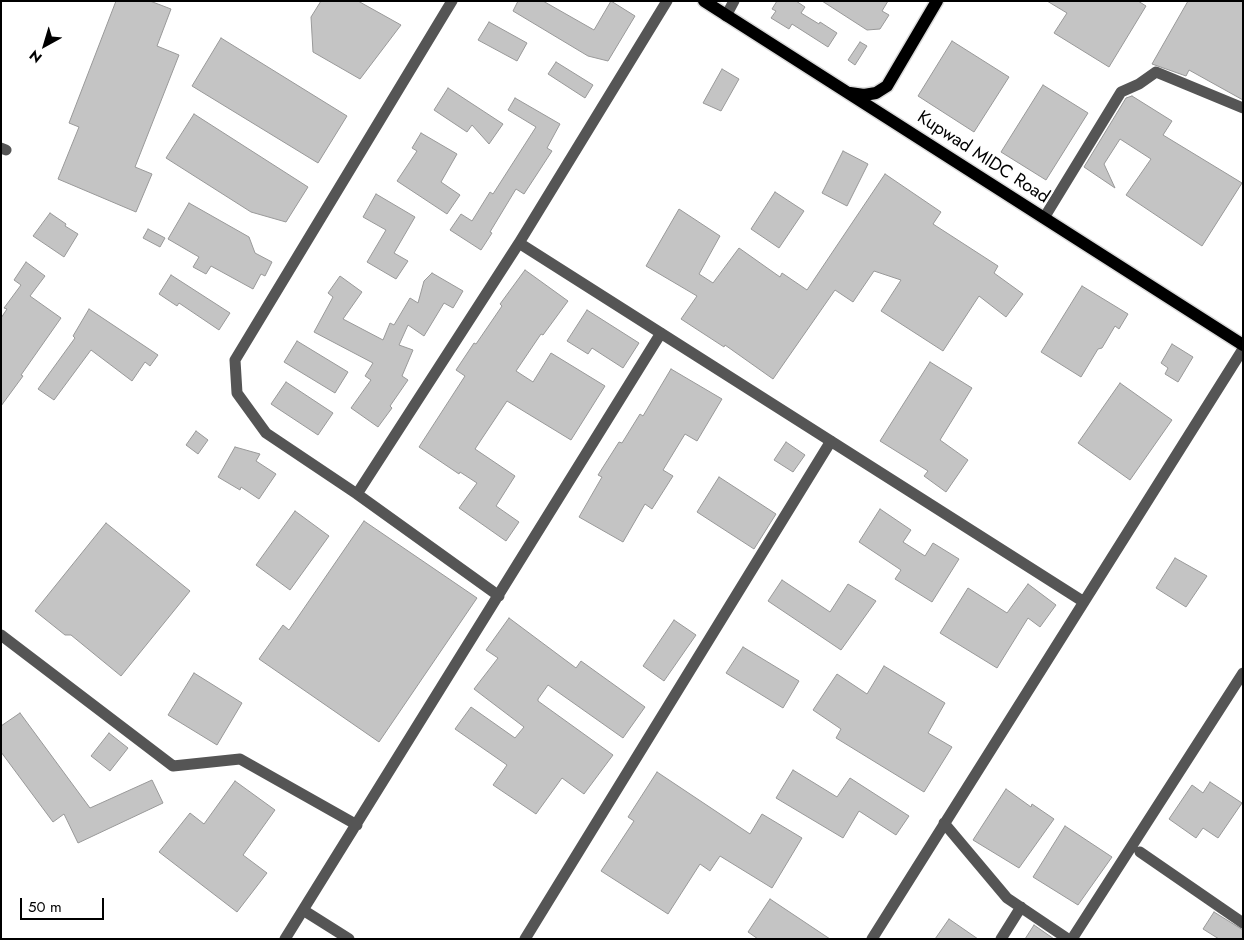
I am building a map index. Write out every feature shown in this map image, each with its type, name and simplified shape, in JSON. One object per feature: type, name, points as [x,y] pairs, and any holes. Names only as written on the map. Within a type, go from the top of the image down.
[{"type":"main road","name":"Kupwad MIDC Road","points":[[704,1],[1243,345]]},
{"type":"main road","points":[[848,93],[864,95],[876,93],[887,86],[937,1]]},
{"type":"street","points":[[452,1],[235,360],[237,393],[266,434],[357,494],[499,596]]},
{"type":"street","points":[[357,494],[519,242],[667,1]]},
{"type":"street","points":[[726,16],[734,1]]},
{"type":"street","points":[[1044,218],[1121,92],[1139,84],[1156,72],[1243,108]]},
{"type":"street","points":[[519,242],[1084,602]]},
{"type":"street","points":[[285,939],[661,333]]},
{"type":"street","points":[[872,939],[1243,349]]},
{"type":"street","points":[[525,939],[831,442]]},
{"type":"street","points":[[1,635],[173,766],[240,759],[357,825]]},
{"type":"street","points":[[1072,939],[1243,673]]},
{"type":"street","points":[[944,824],[1007,898],[1068,939]]},
{"type":"street","points":[[1140,852],[1243,923]]},
{"type":"street","points":[[1001,939],[1021,907]]},
{"type":"street","points":[[303,910],[348,939]]},
{"type":"building","points":[[116,1],[150,1],[171,9],[157,46],[179,55],[135,167],[152,174],[136,212],[58,179],[79,127],[69,123]]},
{"type":"building","points":[[321,1],[358,1],[401,25],[360,79],[313,52],[311,17]]},
{"type":"building","points":[[518,1],[543,1],[594,30],[611,1],[635,16],[608,61],[588,56],[513,11]]},
{"type":"building","points":[[777,1],[796,1],[805,7],[801,13],[837,33],[828,47],[792,24],[789,29],[771,18],[776,11],[772,9]]},
{"type":"building","points":[[822,1],[888,1],[882,11],[889,15],[880,29],[867,30]]},
{"type":"building","points":[[1047,1],[1138,1],[1146,6],[1109,67],[1054,33],[1067,13]]},
{"type":"building","points":[[1188,1],[1243,1],[1243,100],[1189,70],[1186,76],[1152,64]]},
{"type":"building","points":[[489,22],[527,43],[517,61],[478,40]]},
{"type":"building","points":[[221,38],[347,116],[318,163],[192,86]]},
{"type":"building","points":[[952,41],[1009,77],[974,132],[918,96]]},
{"type":"building","points":[[860,42],[867,46],[855,65],[848,60]]},
{"type":"building","points":[[556,62],[593,85],[585,98],[548,74]]},
{"type":"building","points":[[722,69],[739,79],[721,111],[703,103]]},
{"type":"building","points":[[1043,85],[1088,113],[1046,180],[1001,152]]},
{"type":"building","points":[[448,88],[503,124],[489,144],[472,125],[467,132],[434,110]]},
{"type":"building","points":[[1132,96],[1172,121],[1163,135],[1242,183],[1202,246],[1126,195],[1151,159],[1120,139],[1104,164],[1115,188],[1084,167],[1126,98]]},
{"type":"building","points":[[515,98],[560,124],[547,148],[552,151],[524,194],[516,189],[481,250],[450,230],[461,214],[472,221],[490,192],[493,194],[536,127],[508,110]]},
{"type":"building","points":[[194,114],[308,187],[286,222],[251,212],[166,158]]},
{"type":"building","points":[[421,133],[457,154],[441,182],[460,195],[447,214],[397,181],[417,151],[412,148]]},
{"type":"building","points":[[843,151],[868,164],[847,206],[822,193]]},
{"type":"building","points":[[885,174],[941,212],[933,224],[998,266],[994,273],[1023,294],[1006,317],[979,296],[943,351],[881,311],[901,280],[874,271],[853,302],[835,290],[773,379],[725,345],[724,347],[681,319],[697,296],[646,266],[679,209],[720,236],[699,274],[713,283],[739,248],[780,277],[782,273],[807,290]]},
{"type":"building","points":[[775,192],[804,211],[779,248],[751,229]]},
{"type":"building","points":[[376,194],[415,217],[394,253],[408,261],[396,279],[367,262],[386,230],[363,217]]},
{"type":"building","points":[[189,203],[249,237],[255,253],[272,262],[265,276],[261,274],[253,289],[211,266],[206,274],[193,267],[199,257],[168,239]]},
{"type":"building","points":[[50,213],[78,234],[64,257],[33,236]]},
{"type":"building","points":[[148,229],[165,238],[160,247],[143,238]]},
{"type":"building","points":[[26,262],[45,276],[30,296],[61,318],[1,406],[1,318],[7,309],[4,308],[21,285],[14,280]]},
{"type":"building","points":[[525,270],[568,301],[543,335],[541,334],[516,371],[533,382],[551,353],[605,386],[571,440],[507,401],[475,449],[515,476],[496,506],[519,522],[506,541],[459,508],[477,483],[460,472],[459,474],[419,447],[465,376],[456,370],[474,343],[476,344],[502,306],[500,304]]},
{"type":"building","points":[[432,273],[463,291],[453,308],[444,303],[424,336],[408,325],[399,345],[413,350],[402,376],[408,380],[390,406],[392,408],[378,427],[351,408],[371,380],[365,376],[373,363],[314,332],[333,297],[328,293],[340,276],[362,292],[343,319],[383,340],[390,323],[394,325],[410,298],[418,303],[424,281]]},
{"type":"building","points":[[171,275],[230,313],[219,330],[179,303],[177,306],[159,294]]},
{"type":"building","points":[[1082,286],[1128,314],[1119,329],[1115,326],[1081,377],[1041,352]]},
{"type":"building","points":[[89,309],[158,355],[150,366],[145,362],[132,381],[91,350],[54,400],[38,389],[75,338],[73,336]]},
{"type":"building","points":[[587,310],[639,343],[623,368],[592,348],[588,354],[567,341]]},
{"type":"building","points":[[297,341],[348,372],[335,393],[284,362]]},
{"type":"building","points":[[1172,344],[1193,357],[1178,382],[1165,374],[1168,368],[1161,363]]},
{"type":"building","points":[[930,362],[972,388],[940,440],[968,460],[946,492],[924,476],[928,471],[880,441]]},
{"type":"building","points":[[671,369],[722,399],[697,441],[685,434],[663,470],[673,476],[652,509],[645,504],[623,542],[579,517],[602,477],[598,475],[619,442],[622,443],[640,414],[643,416]]},
{"type":"building","points":[[286,382],[333,413],[318,435],[271,404]]},
{"type":"building","points":[[1120,383],[1172,420],[1130,480],[1078,443]]},
{"type":"building","points":[[196,431],[208,440],[198,454],[186,445]]},
{"type":"building","points":[[786,442],[805,455],[793,472],[774,460]]},
{"type":"building","points":[[235,447],[260,454],[256,461],[276,474],[259,499],[241,487],[240,490],[218,477]]},
{"type":"building","points":[[719,477],[776,514],[754,549],[697,512]]},
{"type":"building","points":[[880,509],[911,530],[903,542],[925,556],[933,543],[959,559],[932,602],[895,579],[901,570],[859,542]]},
{"type":"building","points":[[295,511],[329,536],[290,590],[256,565]]},
{"type":"building","points":[[364,521],[477,598],[379,742],[259,659],[283,625],[289,630]]},
{"type":"building","points":[[106,523],[190,591],[121,676],[71,635],[65,635],[35,611]]},
{"type":"building","points":[[1175,558],[1207,576],[1186,607],[1156,588]]},
{"type":"building","points":[[782,580],[830,612],[848,584],[876,601],[841,650],[768,601]]},
{"type":"building","points":[[1028,584],[1056,605],[1040,627],[1028,618],[997,668],[940,633],[968,588],[1007,613]]},
{"type":"building","points":[[509,618],[576,668],[581,661],[645,707],[623,738],[548,685],[538,701],[613,755],[584,794],[562,778],[536,814],[493,785],[507,765],[455,729],[471,707],[515,738],[524,727],[474,689],[498,658],[486,650]]},
{"type":"building","points":[[674,620],[696,635],[664,681],[643,666]]},
{"type":"building","points":[[743,647],[799,681],[783,708],[726,673]]},
{"type":"building","points":[[884,666],[945,703],[928,733],[952,747],[924,792],[836,738],[841,729],[813,710],[837,674],[867,694]]},
{"type":"building","points":[[194,673],[242,703],[217,745],[168,715]]},
{"type":"building","points":[[20,713],[90,808],[152,780],[163,803],[78,843],[64,814],[53,822],[1,752],[1,726]]},
{"type":"building","points":[[109,733],[128,748],[110,771],[91,756]]},
{"type":"building","points":[[793,770],[837,797],[850,778],[909,816],[896,835],[859,811],[843,838],[776,798]]},
{"type":"building","points":[[657,772],[750,834],[762,814],[802,838],[772,888],[720,856],[710,871],[700,864],[668,914],[601,871],[634,821],[628,817]]},
{"type":"building","points":[[235,781],[275,810],[243,855],[267,873],[237,912],[159,852],[190,813],[204,824]]},
{"type":"building","points":[[1210,782],[1242,803],[1218,838],[1203,828],[1196,838],[1169,819],[1192,785],[1203,793]]},
{"type":"building","points":[[1006,789],[1031,807],[1032,804],[1054,819],[1019,868],[973,840]]},
{"type":"building","points":[[1065,826],[1112,857],[1078,905],[1033,877]]},
{"type":"building","points":[[770,899],[830,939],[758,939],[748,932]]},
{"type":"building","points":[[1214,912],[1243,930],[1243,939],[1219,939],[1203,929]]},
{"type":"building","points":[[949,919],[978,939],[935,939]]},
{"type":"building","points":[[1034,925],[1054,939],[1025,939]]}]
